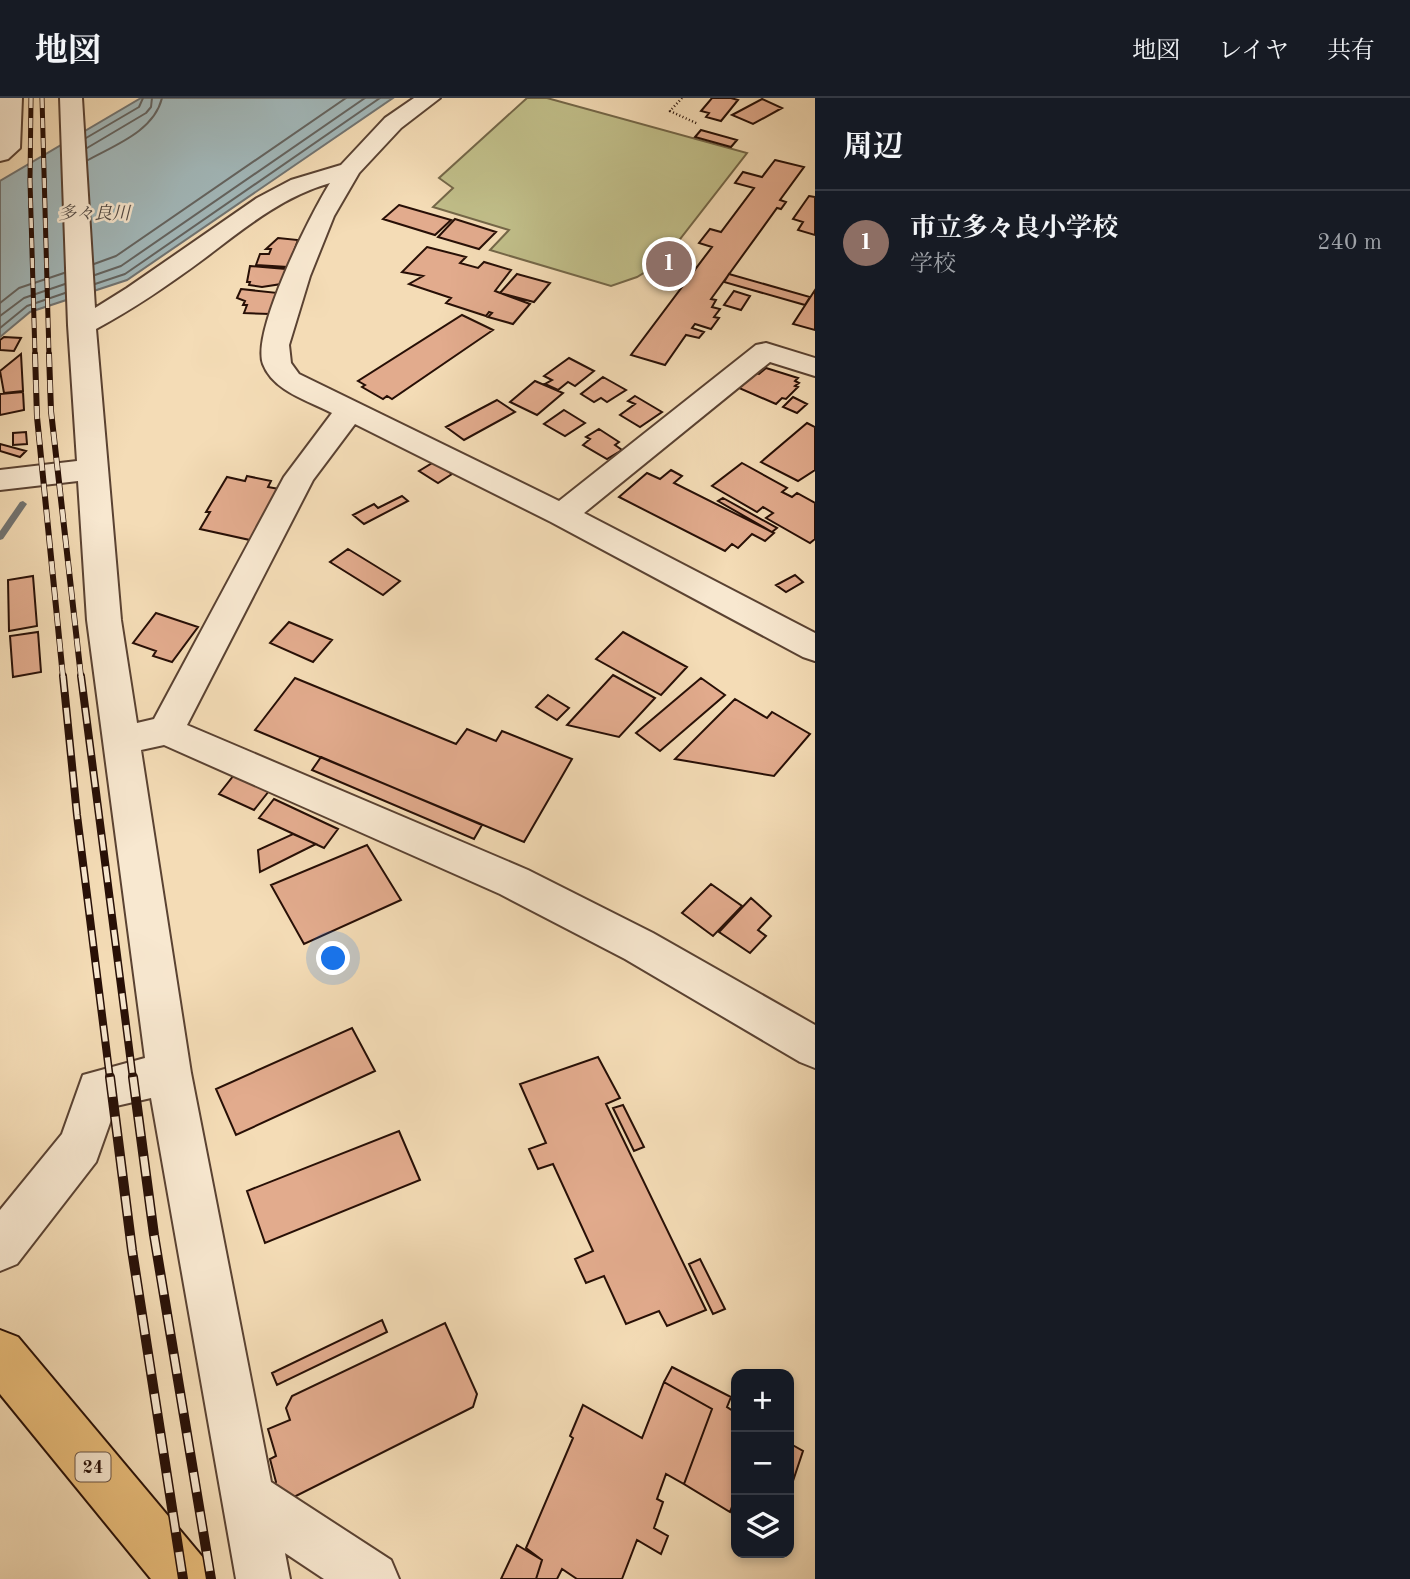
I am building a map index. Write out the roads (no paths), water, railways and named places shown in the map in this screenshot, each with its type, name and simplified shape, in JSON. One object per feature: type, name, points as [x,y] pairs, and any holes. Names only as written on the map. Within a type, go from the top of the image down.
[{"type":"main road","name":"24","points":[[0,1354],[186,1579]]},
{"type":"street","points":[[71,98],[104,620],[169,1073],[262,1579]]},
{"type":"street","points":[[429,98],[393,123],[349,170],[321,216],[297,276],[275,345],[277,364],[289,380],[562,515],[815,648]]},
{"type":"street","points":[[0,154],[8,148],[7,104]]},
{"type":"street","points":[[83,318],[114,310],[210,240],[295,186],[349,170]]},
{"type":"street","points":[[562,515],[766,351],[815,367]]},
{"type":"street","points":[[166,731],[299,477],[350,410]]},
{"type":"street","points":[[0,480],[93,469]]},
{"type":"street","points":[[120,740],[166,731],[514,882],[639,946],[815,1048]]},
{"type":"street","points":[[0,1247],[80,1147],[99,1090],[169,1073]]},
{"type":"street","points":[[247,1497],[372,1579]]},
{"type":"water","name":"多々良川","points":[[141,98],[393,98],[127,280],[30,312],[0,337],[0,181]]},
{"type":"waterway","points":[[0,537],[23,504]]},
{"type":"railway","points":[[31,98],[30,181],[35,356]]},
{"type":"railway","points":[[42,98],[49,356]]},
{"type":"railway","points":[[35,354],[37,417],[63,677]]},
{"type":"railway","points":[[49,354],[51,411],[81,677]]},
{"type":"railway","points":[[63,676],[77,815],[110,1079]]},
{"type":"railway","points":[[81,676],[133,1079]]},
{"type":"railway","points":[[110,1077],[132,1250],[183,1579]]},
{"type":"railway","points":[[133,1077],[154,1235],[211,1579]]},
{"type":"place","name":"市立多々良小学校","points":[[669,264]]}]
